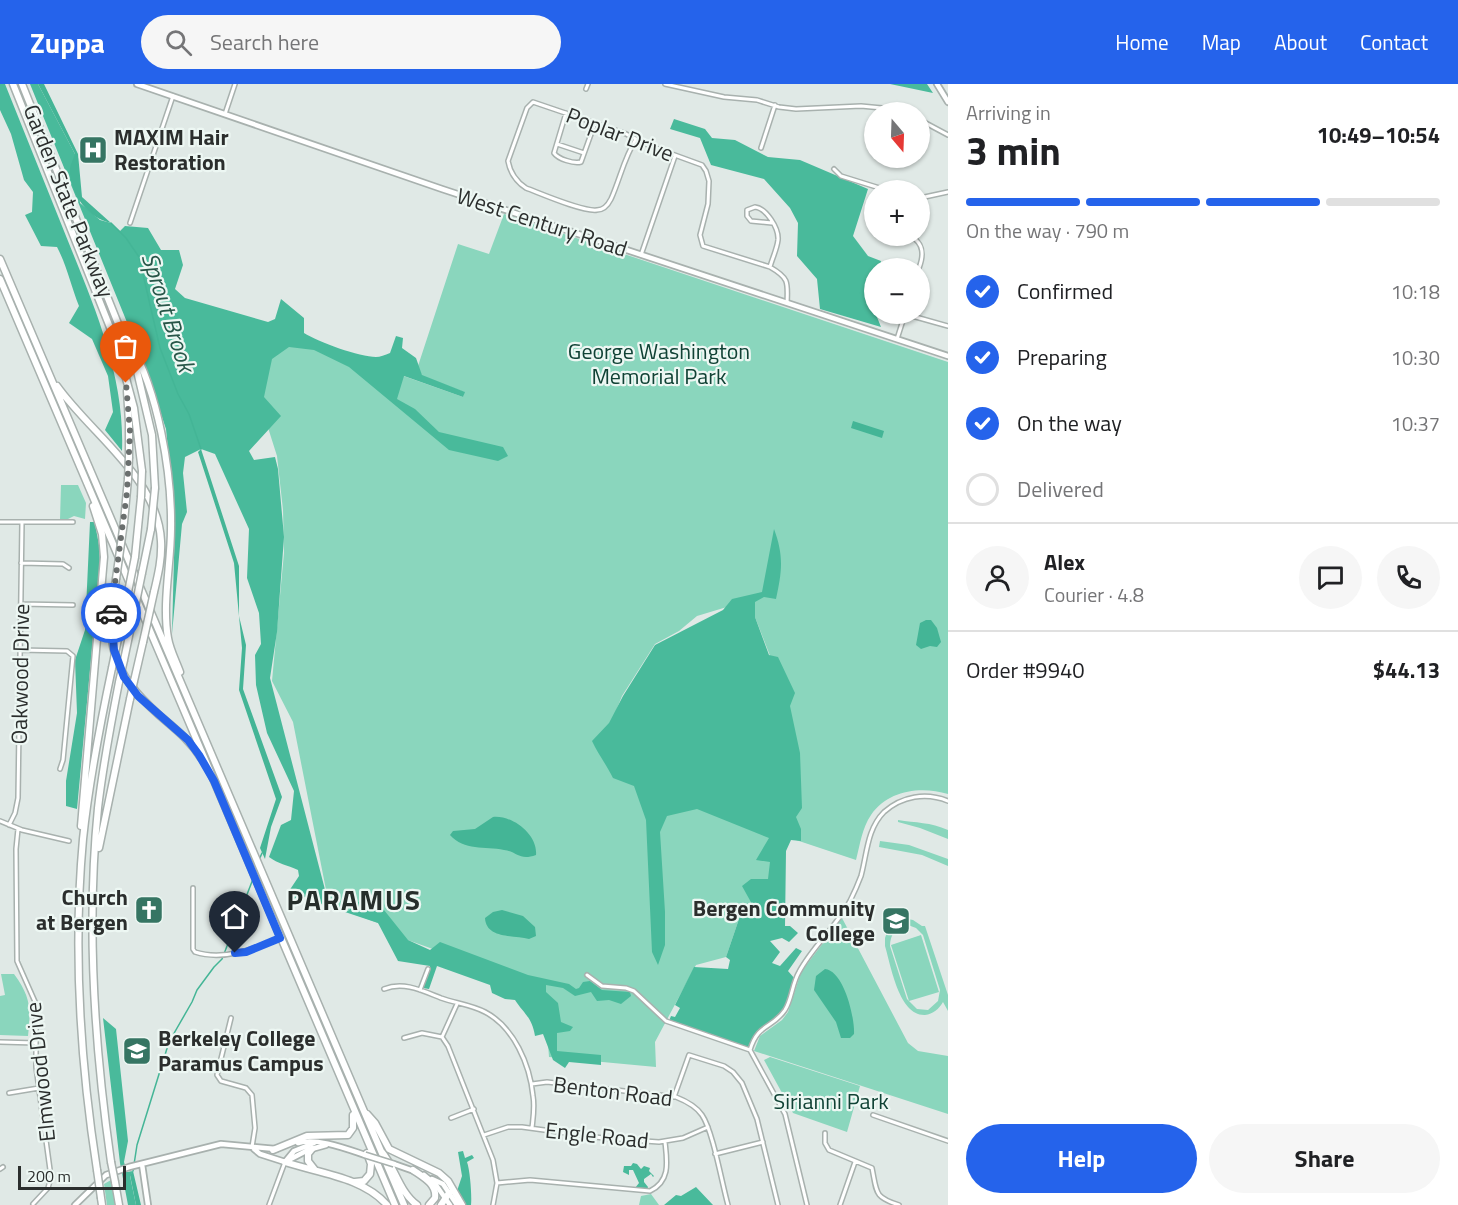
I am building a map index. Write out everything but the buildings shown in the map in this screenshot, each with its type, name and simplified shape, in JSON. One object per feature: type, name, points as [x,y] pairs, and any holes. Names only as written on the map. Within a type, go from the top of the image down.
[{"type":"highway","name":"Garden State Parkway","points":[[13,84],[106,314],[124,370],[136,420],[142,471],[135,557],[93,762],[82,860],[79,919],[80,1008],[84,1069],[102,1202]]},
{"type":"highway","name":"Garden State Parkway","points":[[22,84],[137,371],[148,409],[153,448],[154,488],[151,529],[119,682],[101,786],[93,884],[94,1009],[101,1087],[119,1205]]},
{"type":"highway","points":[[0,259],[404,1205]]},
{"type":"highway","points":[[0,279],[395,1205]]},
{"type":"highway","points":[[118,321],[134,350],[145,379],[165,452],[171,521],[167,630],[169,644],[196,719]]},
{"type":"highway","points":[[124,370],[129,422],[129,457],[124,522],[111,611],[111,632],[116,657],[124,677],[138,696],[188,740],[214,781]]},
{"type":"highway","points":[[50,375],[77,411],[137,478],[152,504],[161,540],[160,564],[105,815],[93,884]]},
{"type":"highway","points":[[82,860],[81,824],[84,776],[104,557],[102,534],[87,482]]},
{"type":"highway","points":[[273,1150],[308,1136],[348,1135],[354,1124],[350,1100]]},
{"type":"highway","points":[[361,1107],[375,1123],[389,1149],[440,1173],[448,1181],[462,1205]]},
{"type":"highway","points":[[345,1180],[364,1181],[370,1174],[371,1164],[359,1122]]},
{"type":"highway","points":[[378,1147],[410,1198],[417,1205]]},
{"type":"highway","points":[[312,1149],[308,1154],[308,1163],[318,1172]]},
{"type":"highway","points":[[285,1162],[345,1180],[372,1192],[387,1205]]},
{"type":"highway","points":[[413,1170],[426,1179],[434,1189],[434,1200],[429,1205]]},
{"type":"highway","points":[[441,1205],[448,1196]]},
{"type":"main road","name":"West Century Road","points":[[137,84],[948,356]]},
{"type":"main road","points":[[937,84],[948,102]]},
{"type":"main road","points":[[75,1205],[106,1175],[127,1167],[221,1144],[273,1150],[284,1149],[303,1141],[317,1142],[413,1170],[429,1178],[457,1205]]},
{"type":"main road","points":[[285,1162],[294,1151],[317,1142]]},
{"type":"main road","points":[[252,1148],[260,1154],[285,1162],[312,1149],[328,1145]]},
{"type":"main road","points":[[139,1164],[148,1205]]},
{"type":"main road","points":[[448,1196],[450,1205]]},
{"type":"street","points":[[225,114],[235,84]]},
{"type":"street","points":[[586,89],[588,84]]},
{"type":"street","points":[[665,84],[724,98],[757,100],[806,110],[864,106]]},
{"type":"street","points":[[694,90],[695,84]]},
{"type":"street","points":[[130,223],[173,96]]},
{"type":"street","name":"Poplar Drive","points":[[636,139],[628,153],[608,204],[599,210],[588,209],[526,189],[513,173],[508,161],[528,105],[533,102],[624,133],[675,156],[702,165],[709,181],[708,204],[700,235],[703,246],[770,267]]},
{"type":"street","points":[[761,148],[775,105]]},
{"type":"street","points":[[566,113],[556,144],[554,153],[556,156],[577,163],[581,162],[595,123]]},
{"type":"street","points":[[930,125],[948,135]]},
{"type":"street","points":[[556,144],[584,153]]},
{"type":"street","points":[[642,255],[675,156]]},
{"type":"street","points":[[834,169],[841,176],[864,183]]},
{"type":"street","points":[[930,196],[948,192]]},
{"type":"street","points":[[772,223],[751,221],[747,216],[747,210],[750,208],[764,210],[772,223],[778,235],[770,267],[783,275],[787,281],[787,303]]},
{"type":"street","points":[[930,321],[948,326]]},
{"type":"street","points":[[897,339],[902,324]]},
{"type":"street","points":[[0,522],[73,522]]},
{"type":"street","name":"Oakwood Drive","points":[[9,825],[15,813],[18,798],[22,522]]},
{"type":"street","points":[[21,563],[63,564],[69,568]]},
{"type":"street","points":[[21,604],[74,605]]},
{"type":"street","points":[[20,650],[67,651],[72,656],[63,760],[60,769]]},
{"type":"street","points":[[750,1050],[757,1033],[783,1012],[788,1004],[799,970],[849,903],[860,877],[872,832],[880,817],[897,802],[909,798],[932,796],[948,801]]},
{"type":"street","points":[[0,821],[18,829],[69,841]]},
{"type":"street","name":"Elmwood Drive","points":[[18,829],[16,849],[17,961],[36,999],[39,1088],[51,1177],[48,1188],[33,1204]]},
{"type":"street","points":[[193,888],[194,949],[198,953],[246,952],[280,938]]},
{"type":"street","points":[[420,990],[428,969]]},
{"type":"street","points":[[587,975],[602,986],[634,991],[659,1017],[666,1021],[750,1050],[785,1114],[807,1205]]},
{"type":"street","points":[[384,989],[404,986],[420,990],[483,1011],[504,1026],[520,1051],[532,1084],[534,1099],[532,1128]]},
{"type":"street","points":[[441,1037],[457,1004]]},
{"type":"street","points":[[231,1018],[218,1075],[220,1081],[246,1088],[252,1095],[255,1128],[252,1148]]},
{"type":"street","points":[[404,1038],[422,1033],[441,1037],[448,1046],[494,1160],[497,1183],[493,1205]]},
{"type":"street","points":[[0,1042],[36,1042]]},
{"type":"street","points":[[674,1097],[689,1055],[724,1066],[737,1076],[750,1098],[778,1205]]},
{"type":"street","name":"Benton Road","points":[[532,1084],[547,1082],[674,1097],[694,1106],[708,1127],[728,1205]]},
{"type":"street","points":[[9,1093],[39,1088]]},
{"type":"street","points":[[451,1118],[474,1109]]},
{"type":"street","points":[[873,1115],[948,1141]]},
{"type":"street","name":"Engle Road","points":[[484,1136],[508,1127],[603,1138],[665,1142],[683,1138],[708,1127]]},
{"type":"street","points":[[825,1133],[825,1143],[829,1150],[872,1168],[878,1194],[882,1200],[899,1205]]},
{"type":"street","points":[[497,1183],[530,1180],[650,1191],[661,1184],[667,1173],[665,1142]]},
{"type":"street","points":[[715,1154],[762,1142]]},
{"type":"street","points":[[269,1205],[285,1162]]},
{"type":"street","points":[[840,1205],[855,1162]]},
{"type":"green space","name":"George Washington Memorial Park","points":[[504,214],[948,362],[948,794],[927,790],[916,791],[896,795],[886,800],[871,815],[865,825],[856,860],[793,839],[772,661],[755,617],[754,602],[760,597],[697,616],[679,631],[655,644],[622,696],[603,743],[773,834],[769,888],[740,916],[726,957],[696,965],[655,1042],[656,1067],[549,1057],[544,989],[391,934],[378,923],[329,905],[293,722],[272,681],[284,553],[283,510],[277,456],[251,374],[273,330],[463,397],[464,392],[422,376],[418,366],[458,244],[489,254]]},
{"type":"green space","points":[[61,485],[78,485],[86,503],[85,519],[74,516],[60,520]]},
{"type":"green space","points":[[898,820],[941,827],[948,830],[948,839],[898,822]]},
{"type":"green space","points":[[880,841],[909,845],[948,859],[948,866],[922,855],[879,847]]},
{"type":"green space","points":[[842,918],[908,1043],[918,1051],[948,1056],[948,1114],[754,1051],[760,1036],[782,1020],[788,1012],[801,972]]},
{"type":"green space","points":[[903,918],[925,926],[948,995],[948,1011],[943,1002],[931,1014],[916,1013],[902,999],[893,977],[885,946],[889,926]],"holes":[[[908,925],[916,928],[923,935],[940,990],[938,1001],[928,1010],[917,1009],[907,999],[890,946],[891,938],[897,929]]]},
{"type":"green space","points":[[921,935],[939,992],[909,1001],[891,945]]},
{"type":"green space","points":[[1,974],[14,974],[24,990],[29,1011],[28,1036],[0,1035],[0,996],[5,995]]},
{"type":"green space","name":"Sirianni Park","points":[[770,1057],[860,1086],[847,1132],[793,1113],[764,1060]]},
{"type":"green space","points":[[111,1180],[115,1205],[107,1205],[104,1184]]},
{"type":"green space","points":[[651,1194],[659,1205],[639,1205],[641,1196]]},
{"type":"shaded area","points":[[0,84],[5,84],[98,317],[119,396],[122,451],[105,430],[113,412],[108,376],[92,339],[69,323],[79,306],[64,261],[57,247],[41,246],[25,215],[32,212],[33,192],[24,180],[11,134],[0,110]]},
{"type":"shaded area","points":[[30,84],[38,84],[75,154],[80,203],[100,220],[111,223],[120,231],[125,226],[148,228],[161,250],[179,250],[183,265],[175,289],[185,298],[268,322],[275,319],[281,299],[304,318],[304,333],[319,341],[360,355],[379,357],[390,353],[396,336],[403,338],[402,348],[416,358],[422,375],[465,392],[463,397],[404,376],[397,399],[415,409],[439,432],[503,447],[508,456],[498,461],[449,450],[349,367],[314,350],[289,347],[272,359],[264,397],[281,416],[249,451],[254,460],[275,457],[278,469],[284,537],[277,632],[270,678],[329,905],[348,911],[361,900],[376,900],[408,940],[430,950],[440,942],[528,975],[569,984],[576,989],[583,982],[590,981],[602,990],[630,992],[631,996],[621,1004],[609,1000],[597,1001],[591,992],[575,996],[563,988],[546,985],[546,992],[558,1003],[561,1022],[573,1027],[570,1031],[557,1033],[557,1051],[601,1055],[601,1065],[569,1062],[565,1068],[553,1060],[543,1034],[535,1036],[530,1020],[515,1000],[505,999],[492,993],[490,985],[437,966],[429,989],[423,988],[430,966],[398,961],[378,923],[306,899],[302,894],[296,897],[293,903],[289,891],[299,876],[298,870],[269,857],[281,825],[291,820],[294,791],[267,733],[256,685],[255,655],[261,644],[259,613],[247,578],[249,529],[215,454],[201,449],[185,457],[183,473],[187,512],[182,524],[172,634],[175,519],[166,429],[146,369]]},
{"type":"shaded area","name":"Sprout Brook","points":[[38,84],[44,84],[78,154],[82,197],[111,223],[88,211],[78,198],[71,182],[70,171],[75,154]]},
{"type":"shaded area","points":[[890,84],[927,84],[933,93]]},
{"type":"shaded area","points":[[674,119],[705,129],[712,138],[735,140],[768,157],[800,160],[864,187],[864,202],[853,236],[868,256],[873,258],[864,258],[864,322],[820,309],[817,279],[797,256],[798,223],[790,208],[764,179],[711,165],[700,138],[670,129]]},
{"type":"shaded area","points":[[853,421],[884,431],[882,438],[851,428]]},
{"type":"shaded area","points":[[201,449],[239,566],[239,616],[246,645],[243,689],[282,797],[271,827],[265,859],[260,848],[276,799],[239,690],[242,648],[234,563],[198,452]]},
{"type":"shaded area","points":[[90,522],[95,524],[100,563],[77,809],[66,806],[66,781],[77,713],[75,660],[85,630]]},
{"type":"shaded area","points":[[774,529],[781,564],[776,599],[764,597],[755,602],[755,617],[769,655],[778,657],[795,693],[790,706],[800,753],[802,808],[796,817],[801,829],[801,841],[791,840],[786,851],[785,926],[790,926],[798,933],[789,942],[782,938],[770,941],[780,952],[772,963],[780,966],[796,948],[802,951],[788,971],[795,979],[787,1005],[781,1014],[758,1033],[750,1050],[669,1021],[671,1016],[675,1017],[680,1008],[675,1005],[694,967],[728,969],[730,960],[726,957],[740,916],[752,904],[742,886],[751,879],[768,879],[770,862],[756,860],[769,838],[697,809],[667,816],[660,832],[665,945],[658,965],[652,952],[646,820],[634,786],[613,778],[592,741],[609,723],[655,645],[723,610],[732,599],[762,592]]},
{"type":"shaded area","points":[[931,620],[937,628],[941,642],[937,647],[930,646],[921,649],[916,645],[920,623]]},
{"type":"shaded area","points":[[493,817],[508,819],[523,828],[533,840],[536,855],[522,857],[509,851],[468,846],[450,835],[453,831],[475,829]]},
{"type":"shaded area","points":[[502,910],[523,916],[535,927],[536,936],[529,939],[502,935],[490,930],[485,918],[493,912]]},
{"type":"shaded area","points":[[825,969],[838,978],[847,996],[854,1027],[854,1034],[850,1038],[841,1038],[836,1022],[814,990],[816,976]]},
{"type":"shaded area","points":[[103,1018],[116,1029],[128,1141],[124,1162],[127,1172],[133,1171],[130,1176],[136,1205],[128,1205],[120,1163]]},
{"type":"shaded area","points":[[463,1151],[465,1158],[472,1155],[474,1158],[467,1162],[471,1205],[465,1205],[457,1191],[462,1176],[458,1152]]},
{"type":"shaded area","points":[[633,1163],[641,1169],[644,1166],[650,1168],[649,1171],[654,1176],[651,1174],[644,1179],[647,1190],[635,1188],[639,1183],[633,1170],[629,1170],[629,1175],[623,1172],[624,1166],[631,1166]]},
{"type":"shaded area","points":[[133,1171],[141,1205],[136,1205],[130,1175]]},
{"type":"shaded area","points":[[696,1187],[713,1205],[664,1205],[676,1195],[681,1196]]},
{"type":"waterway","name":"Sprout Brook","points":[[111,223],[126,238],[139,257],[160,348],[178,394],[189,414],[201,449]]},
{"type":"waterway","name":"Sprout Brook","points":[[259,860],[262,853]]},
{"type":"waterway","name":"Sprout Brook","points":[[133,1171],[137,1145],[169,1042],[197,990],[222,959],[253,879]]},
{"type":"way so far","points":[[111,613],[127,492],[130,432],[126,383]]},
{"type":"place","name":"MAXIM Hair Restoration","points":[[93,150]]},
{"type":"place","name":"Church at Bergen","points":[[149,910]]},
{"type":"place","name":"Bergen Community College","points":[[896,921]]},
{"type":"place","name":"Berkeley College Paramus Campus","points":[[137,1051]]},
{"type":"district","name":"PARAMUS","points":[[354,899]]},
{"type":"route","points":[[111,613],[114,650],[124,677],[138,696],[188,740],[199,755],[214,781],[280,938],[246,952],[235,953]]}]
